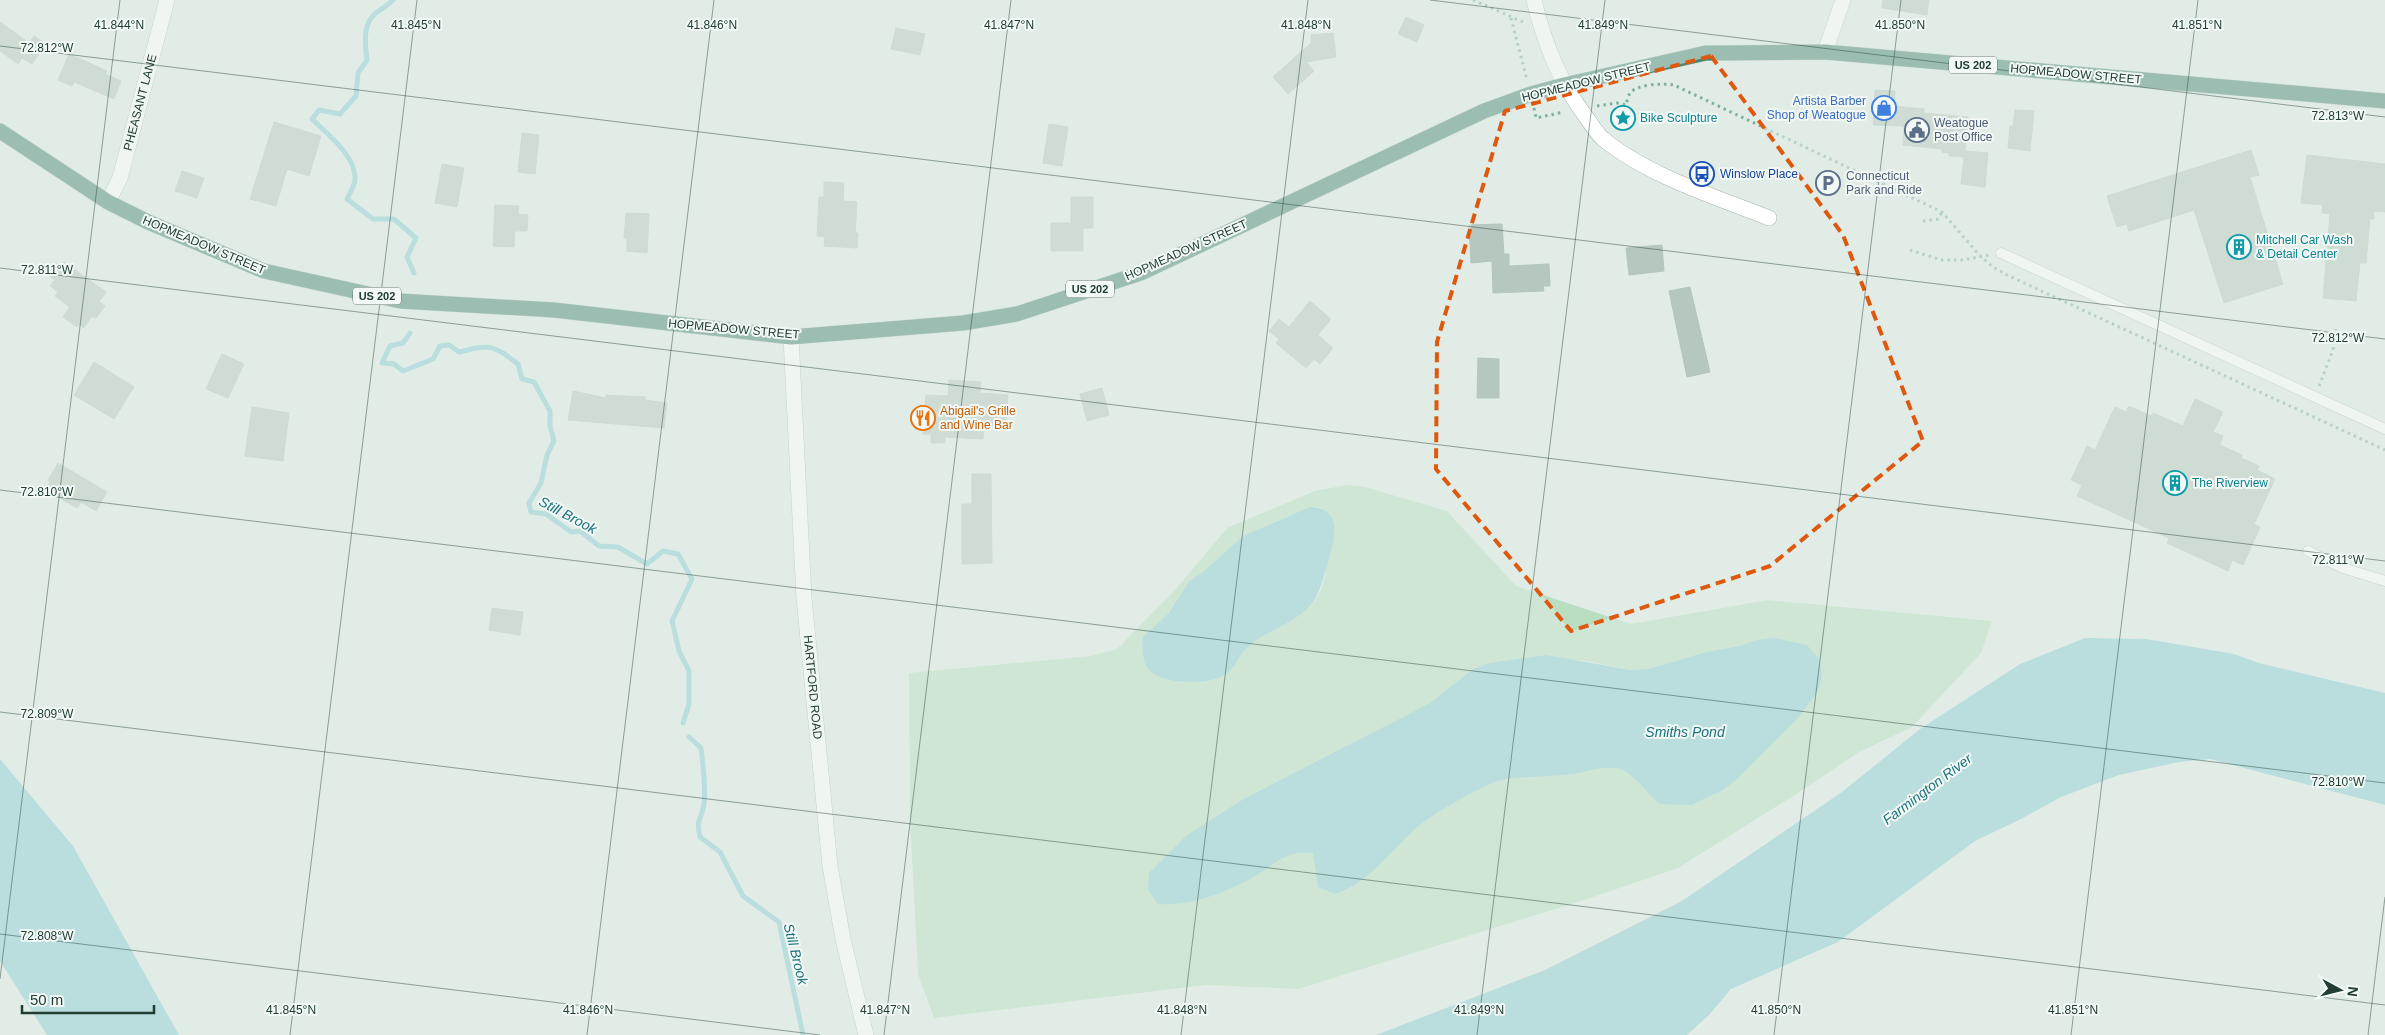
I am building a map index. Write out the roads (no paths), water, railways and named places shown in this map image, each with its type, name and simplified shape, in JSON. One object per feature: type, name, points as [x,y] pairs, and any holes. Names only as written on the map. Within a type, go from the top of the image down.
[{"type":"highway","name":"HOPMEADOW STREET","points":[[0,131],[108,202],[148,222],[264,271],[400,301],[554,310],[791,337],[963,323],[1016,314],[1141,273],[1484,111],[1531,94],[1564,85],[1706,53],[1825,52],[2385,101]]},
{"type":"main road","name":"PHEASANT LANE","points":[[108,202],[120,178],[167,0]]},
{"type":"main road","points":[[1534,0],[1547,50],[1564,85],[1600,137],[1622,152],[1679,182],[1769,218]]},
{"type":"main road","points":[[1825,52],[1843,0]]},
{"type":"main road","name":"HARTFORD ROAD","points":[[791,337],[804,598],[830,866],[843,939],[866,1035]]},
{"type":"lane","points":[[2001,252],[2385,429]]},
{"type":"lane","points":[[2308,551],[2343,568],[2385,581]]},
{"type":"water","points":[[1310,507],[1329,513],[1333,520],[1334,538],[1322,582],[1316,598],[1309,607],[1294,619],[1253,643],[1229,671],[1214,680],[1184,682],[1163,678],[1149,670],[1144,658],[1143,637],[1168,614],[1189,581],[1204,571],[1243,536]]},
{"type":"water","name":"Smiths Pond","points":[[1774,638],[1807,645],[1819,659],[1822,675],[1818,691],[1797,719],[1735,781],[1721,791],[1691,805],[1659,804],[1633,777],[1617,768],[1566,775],[1506,779],[1458,800],[1432,816],[1414,830],[1368,875],[1358,883],[1335,894],[1318,887],[1313,853],[1286,856],[1229,890],[1194,901],[1158,904],[1148,890],[1149,873],[1186,836],[1245,798],[1430,703],[1473,669],[1490,663],[1546,655],[1631,670],[1648,669],[1706,652],[1739,646],[1756,640]]},
{"type":"water","name":"Farmington River","points":[[2085,638],[2146,639],[2234,654],[2259,663],[2385,693],[2385,805],[2210,759],[2179,762],[2119,775],[2061,797],[1975,841],[1838,942],[1731,989],[1709,1015],[1687,1035],[1376,1035],[1545,970],[1682,901],[1842,792],[1920,729],[2020,664]]},
{"type":"water","points":[[0,759],[73,846],[179,1035],[47,1035],[0,961]]},
{"type":"waterway","name":"Still Brook","points":[[393,0],[377,12],[369,22],[366,34],[367,60],[358,73],[356,96],[340,114],[319,110],[312,119],[339,145],[350,160],[355,180],[347,199],[373,219],[394,219],[416,238],[407,257],[414,273]]},
{"type":"waterway","name":"Still Brook","points":[[410,333],[403,343],[390,346],[382,363],[394,364],[403,371],[433,359],[440,346],[449,345],[459,352],[485,347],[503,353],[518,364],[522,379],[534,382],[550,411],[550,426],[554,441],[547,455],[541,483],[529,503],[531,512],[546,514],[571,532],[580,531],[599,546],[618,547],[647,564],[663,551],[678,554],[692,579],[672,621],[679,651],[689,671],[689,704],[683,723]]},
{"type":"waterway","name":"Still Brook","points":[[689,737],[701,748],[705,796],[698,826],[700,837],[720,852],[743,896],[779,922],[803,1035]]},
{"type":"place","name":"Artista Barber Shop of Weatogue","points":[[1884,108]]},
{"type":"place","name":"Bike Sculpture","points":[[1623,118]]},
{"type":"place","name":"Weatogue Post Office","points":[[1917,130]]},
{"type":"place","name":"Winslow Place","points":[[1702,174]]},
{"type":"place","name":"Connecticut Park and Ride","points":[[1828,183]]},
{"type":"place","name":"Mitchell Car Wash & Detail Center","points":[[2239,247]]},
{"type":"place","name":"Abigail's Grille and Wine Bar","points":[[923,418]]},
{"type":"place","name":"The Riverview","points":[[2175,483]]}]
